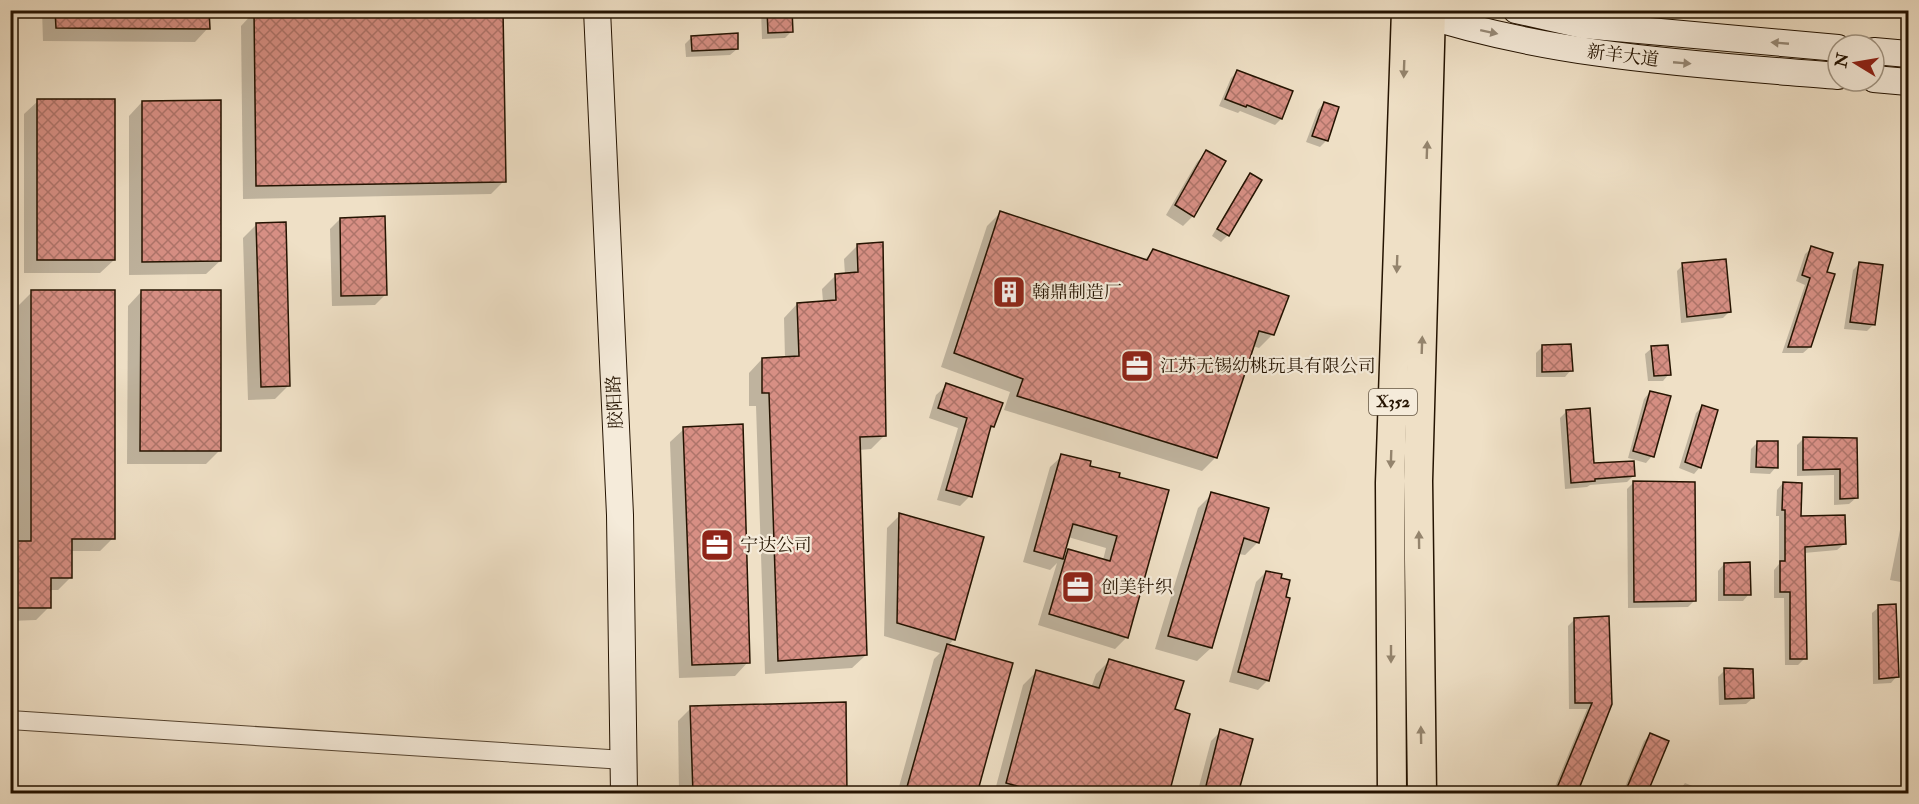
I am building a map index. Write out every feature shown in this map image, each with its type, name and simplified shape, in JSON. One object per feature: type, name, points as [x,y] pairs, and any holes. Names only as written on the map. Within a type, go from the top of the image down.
[{"type":"main road","name":"胶阳路","points":[[597,10],[620,515],[624,794]]},
{"type":"main road","name":"新羊大道","points":[[1516,10],[1582,25],[1826,47]]},
{"type":"main road","name":"新羊大道","points":[[1420,12],[1477,30],[1558,48],[1640,59],[1826,75]]},
{"type":"main road","name":"X352","points":[[1392,794],[1390,483],[1420,12]]},
{"type":"main road","name":"X352","points":[[1420,12],[1418,481],[1422,794]]},
{"type":"main road","points":[[1886,52],[1908,54]]},
{"type":"main road","points":[[1886,80],[1908,82]]},
{"type":"street","points":[[10,720],[624,760]]},
{"type":"building","points":[[55,10],[209,10],[210,29],[56,28]]},
{"type":"building","points":[[503,10],[506,182],[256,186],[254,11]]},
{"type":"building","points":[[767,10],[792,10],[793,32],[768,33]]},
{"type":"building","points":[[738,33],[738,49],[692,51],[691,36]]},
{"type":"building","points":[[1237,70],[1293,91],[1282,119],[1225,99]]},
{"type":"building","points":[[37,99],[115,99],[115,260],[37,260]]},
{"type":"building","points":[[221,100],[221,261],[142,262],[142,101]]},
{"type":"building","points":[[1324,102],[1339,107],[1328,141],[1312,136]]},
{"type":"building","points":[[1206,150],[1226,161],[1194,217],[1175,205]]},
{"type":"building","points":[[1250,173],[1262,180],[1229,236],[1217,229]]},
{"type":"building","name":"江苏无锡幼桃玩具有限公司","points":[[1000,211],[1147,260],[1153,249],[1289,296],[1274,335],[1259,331],[1217,458],[1017,396],[1023,379],[954,353]]},
{"type":"building","points":[[385,216],[387,295],[341,296],[340,218]]},
{"type":"building","points":[[286,222],[290,386],[261,387],[256,223]]},
{"type":"building","points":[[883,242],[886,436],[860,437],[867,655],[778,661],[769,393],[762,393],[762,358],[799,356],[797,303],[836,300],[835,274],[858,272],[857,244]]},
{"type":"building","points":[[1811,246],[1833,253],[1827,272],[1835,274],[1811,347],[1788,347],[1810,278],[1802,275]]},
{"type":"building","points":[[1726,259],[1731,312],[1687,317],[1682,263]]},
{"type":"building","points":[[1859,262],[1883,265],[1875,325],[1850,322]]},
{"type":"building","points":[[31,290],[115,290],[115,539],[72,539],[72,578],[51,578],[51,608],[17,608],[17,541],[31,541]]},
{"type":"building","points":[[141,290],[221,290],[221,451],[140,451]]},
{"type":"building","points":[[1571,344],[1573,371],[1542,372],[1542,345]]},
{"type":"building","points":[[1668,345],[1671,375],[1654,376],[1651,346]]},
{"type":"building","points":[[946,383],[1003,403],[994,427],[991,426],[972,497],[946,490],[967,418],[938,408]]},
{"type":"building","points":[[1650,391],[1671,396],[1654,457],[1633,451]]},
{"type":"building","points":[[1702,405],[1718,410],[1701,468],[1685,462]]},
{"type":"building","points":[[1590,408],[1594,463],[1634,461],[1635,476],[1571,483],[1566,410]]},
{"type":"building","name":"宁达公司","points":[[743,424],[750,663],[692,665],[683,427]]},
{"type":"building","points":[[1803,437],[1857,438],[1858,498],[1840,499],[1840,469],[1803,470]]},
{"type":"building","points":[[1757,441],[1778,441],[1778,468],[1756,467]]},
{"type":"building","points":[[1061,454],[1091,461],[1090,466],[1120,473],[1119,477],[1169,490],[1128,638],[1049,614],[1068,549],[1110,561],[1117,536],[1073,524],[1063,559],[1034,551]]},
{"type":"building","points":[[1633,481],[1695,482],[1696,601],[1634,602]]},
{"type":"building","points":[[1783,482],[1802,483],[1801,516],[1845,515],[1846,544],[1805,547],[1807,659],[1790,659],[1790,592],[1780,592],[1780,561],[1785,561]]},
{"type":"building","points":[[1211,492],[1269,508],[1259,543],[1244,538],[1212,648],[1168,636]]},
{"type":"building","points":[[899,513],[984,537],[955,640],[897,623]]},
{"type":"building","points":[[1750,562],[1751,595],[1724,595],[1724,563]]},
{"type":"building","points":[[1266,571],[1282,574],[1281,578],[1290,580],[1286,597],[1290,598],[1269,681],[1238,672]]},
{"type":"building","points":[[1896,604],[1899,677],[1879,679],[1878,605]]},
{"type":"building","points":[[1609,616],[1612,704],[1577,794],[1567,794],[1557,788],[1592,703],[1575,703],[1574,618]]},
{"type":"building","points":[[947,644],[1013,663],[977,794],[905,794]]},
{"type":"building","points":[[1109,659],[1184,681],[1175,709],[1190,714],[1169,794],[1045,794],[1006,783],[1036,670],[1099,688]]},
{"type":"building","points":[[1724,668],[1753,669],[1754,698],[1725,699]]},
{"type":"building","points":[[846,702],[847,794],[693,794],[690,706]]},
{"type":"building","points":[[1220,729],[1253,739],[1238,794],[1204,794]]},
{"type":"building","points":[[1650,733],[1669,741],[1647,794],[1633,794],[1626,790]]},
{"type":"place","name":"翰鼎制造厂","points":[[1009,292]]},
{"type":"place","name":"江苏无锡幼桃玩具有限公司","points":[[1137,366]]},
{"type":"place","name":"宁达公司","points":[[717,545]]},
{"type":"place","name":"创美针织","points":[[1078,587]]}]
